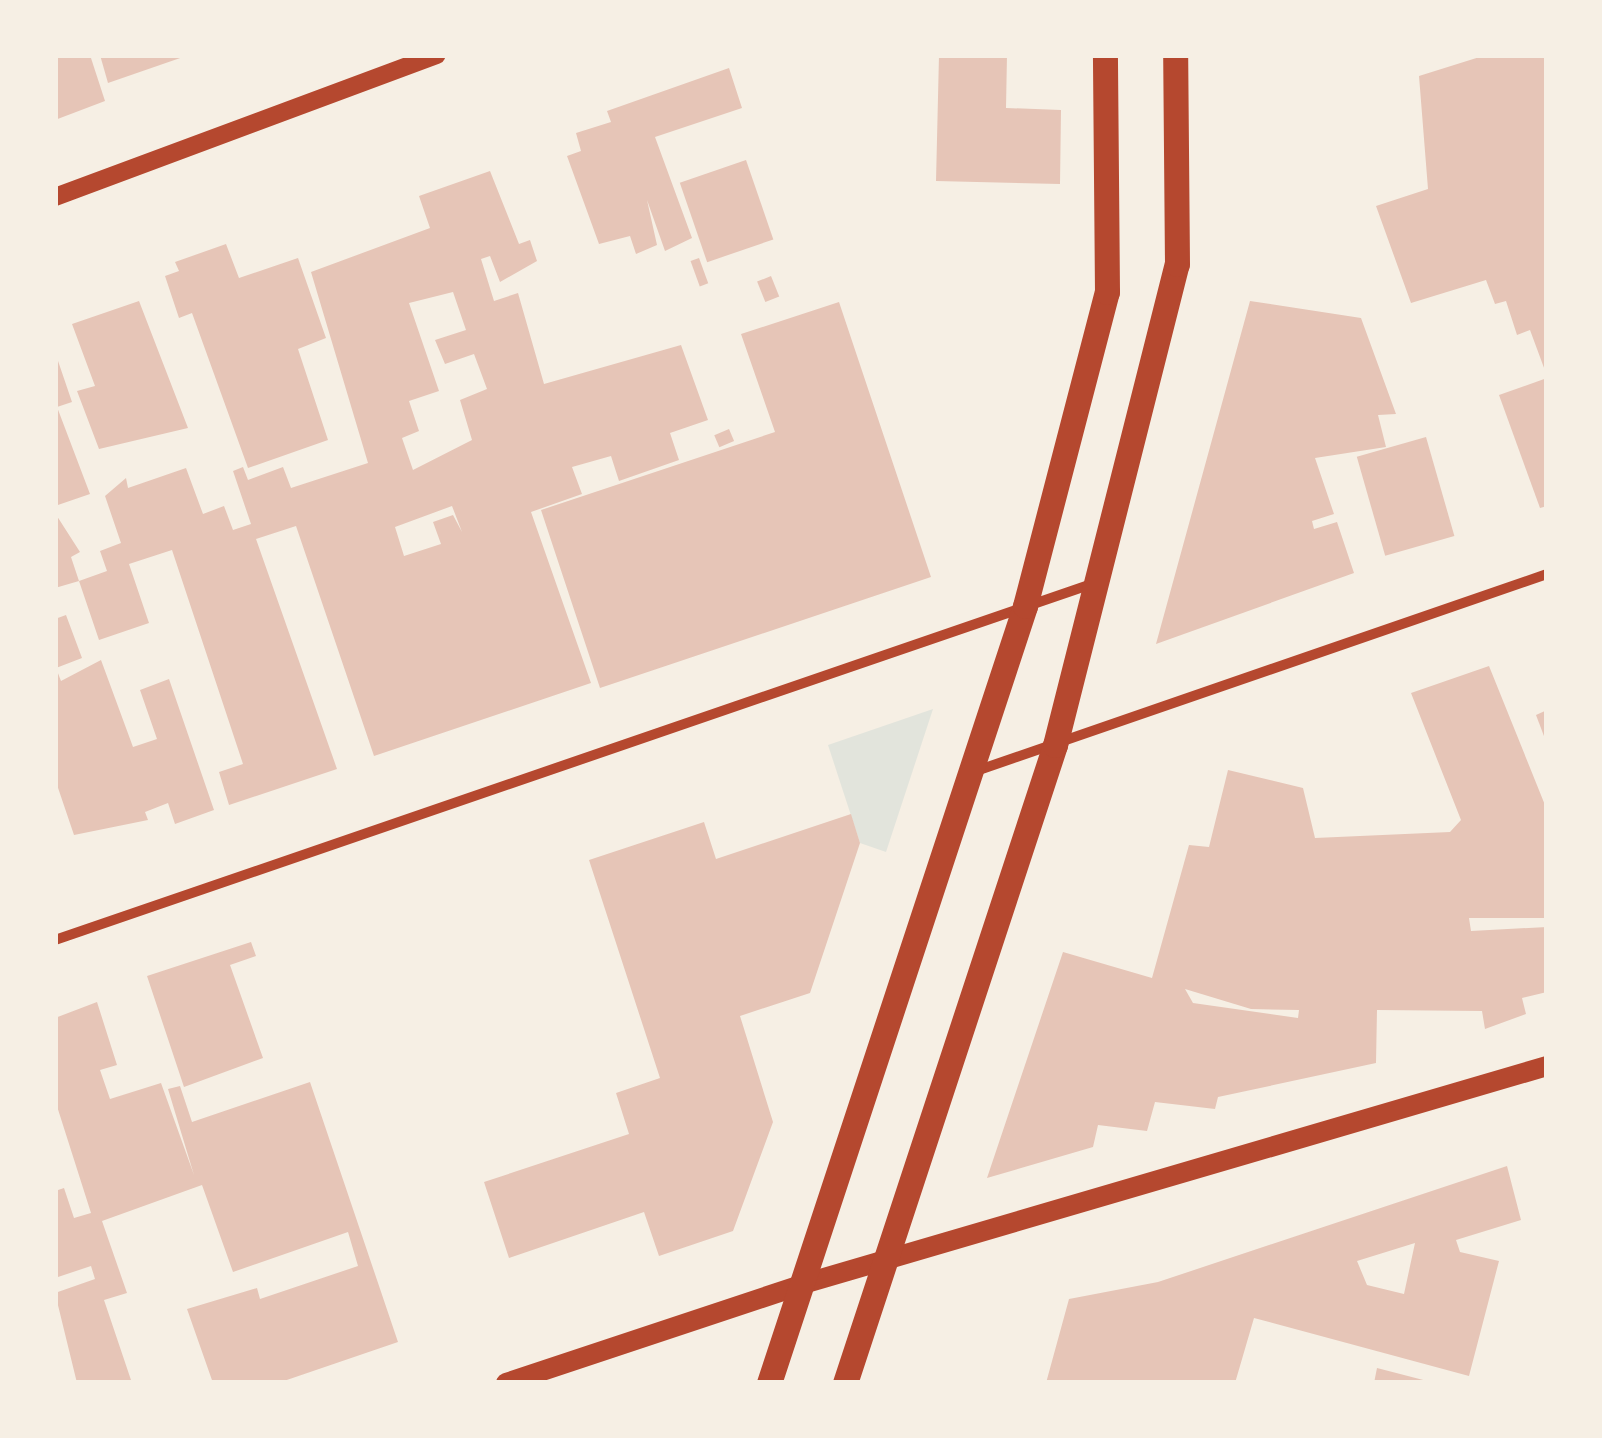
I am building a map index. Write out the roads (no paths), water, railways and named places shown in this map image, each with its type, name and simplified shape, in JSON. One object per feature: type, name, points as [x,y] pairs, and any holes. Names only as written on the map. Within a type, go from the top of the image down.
[{"type":"main road","points":[[769,1383],[1026,606],[1106,292],[1105,55]]},
{"type":"main road","points":[[845,1383],[1055,745],[1177,264],[1175,55]]},
{"type":"main road","points":[[506,1383],[800,1286],[1547,1066]]},
{"type":"street","points":[[55,196],[436,55]]},
{"type":"street","points":[[970,773],[1547,574]]},
{"type":"street","points":[[55,940],[1096,583]]}]
